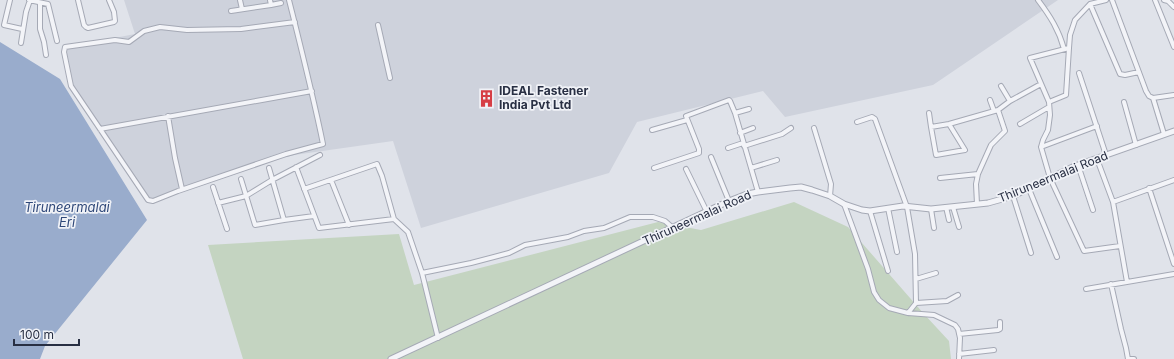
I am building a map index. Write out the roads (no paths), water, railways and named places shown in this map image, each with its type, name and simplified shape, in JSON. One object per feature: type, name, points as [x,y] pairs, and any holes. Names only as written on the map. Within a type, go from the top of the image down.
[{"type":"street","points":[[10,0],[4,25],[22,29]]},
{"type":"street","points":[[20,43],[22,29],[30,0],[49,5],[56,41]]},
{"type":"street","points":[[78,0],[84,25],[88,28],[116,21],[109,0]]},
{"type":"street","points":[[240,0],[242,9]]},
{"type":"street","points":[[270,0],[271,5]]},
{"type":"street","points":[[289,0],[295,22],[312,91],[323,144],[286,154],[182,189],[153,201],[148,200],[71,86],[64,52],[66,47],[115,40],[129,42],[144,31],[160,27],[187,30],[242,29],[295,22]]},
{"type":"street","points":[[1038,0],[1056,26],[1066,48]]},
{"type":"street","points":[[1020,124],[1049,104],[1066,95],[1066,48],[1075,20],[1090,4],[1106,0]]},
{"type":"street","points":[[1112,0],[1147,94],[1153,98],[1164,134]]},
{"type":"street","points":[[1155,0],[1174,47]]},
{"type":"street","points":[[1166,0],[1174,7]]},
{"type":"street","points":[[40,3],[40,29],[46,56]]},
{"type":"street","points":[[231,11],[281,3]]},
{"type":"street","points":[[1090,4],[1120,74],[1125,75],[1139,72]]},
{"type":"street","points":[[378,25],[390,78]]},
{"type":"street","points":[[1066,48],[1030,58],[1049,104],[1050,115],[1048,130],[1043,140],[1042,147],[1050,178],[1084,251],[1120,246]]},
{"type":"street","points":[[1079,73],[1106,155]]},
{"type":"street","points":[[931,128],[996,110],[1041,84]]},
{"type":"street","points":[[1001,86],[1010,102]]},
{"type":"street","points":[[100,129],[312,91]]},
{"type":"street","points":[[1153,98],[1174,95]]},
{"type":"street","points":[[654,168],[699,153],[700,149],[687,120],[687,115],[728,100],[730,101],[735,113],[758,192]]},
{"type":"street","points":[[977,204],[976,184],[978,174],[991,145],[1005,130],[990,100]]},
{"type":"street","points":[[1124,102],[1136,145]]},
{"type":"street","points":[[735,113],[749,109]]},
{"type":"street","points":[[929,112],[936,155],[965,150],[949,124]]},
{"type":"street","points":[[168,116],[182,189]]},
{"type":"street","points":[[857,122],[872,117],[875,119],[906,207],[915,254],[916,279],[916,303],[908,314]]},
{"type":"street","points":[[652,130],[687,120]]},
{"type":"street","points":[[1042,147],[1097,126]]},
{"type":"street","points":[[740,133],[754,128]]},
{"type":"street","points":[[728,148],[782,134],[790,128]]},
{"type":"street","points":[[814,128],[832,184],[830,196]]},
{"type":"street","name":"Thiruneermalai Road","points":[[391,359],[729,201],[747,194],[801,187],[830,196],[844,204],[862,210],[906,207],[931,209],[988,203],[1013,196],[1078,165],[1174,131]]},
{"type":"street","points":[[218,203],[246,196],[320,154]]},
{"type":"street","points":[[711,157],[729,201]]},
{"type":"street","points":[[1097,159],[1113,202],[1127,282]]},
{"type":"street","points":[[751,168],[777,160]]},
{"type":"street","points":[[304,189],[377,164],[382,176],[394,219],[408,232],[422,273],[438,338]]},
{"type":"street","points":[[1078,165],[1093,210]]},
{"type":"street","points":[[296,167],[319,228],[394,219]]},
{"type":"street","points":[[269,168],[284,220]]},
{"type":"street","points":[[686,168],[707,212]]},
{"type":"street","points":[[940,178],[978,174]]},
{"type":"street","points":[[241,179],[255,225],[314,216]]},
{"type":"street","points":[[331,180],[349,225]]},
{"type":"street","points":[[1113,202],[1174,180]]},
{"type":"street","points":[[213,187],[227,228]]},
{"type":"street","points":[[1149,188],[1174,264]]},
{"type":"street","points":[[1029,189],[1057,257]]},
{"type":"street","points":[[1013,196],[1031,253]]},
{"type":"street","points":[[844,204],[868,270],[874,292],[879,300],[889,308],[908,314],[934,315],[951,322],[958,329],[959,359]]},
{"type":"street","points":[[953,206],[959,226]]},
{"type":"street","points":[[946,207],[949,220]]},
{"type":"street","points":[[888,208],[897,252]]},
{"type":"street","points":[[931,209],[934,228]]},
{"type":"street","points":[[870,210],[888,271]]},
{"type":"street","points":[[422,273],[471,263],[508,253],[525,245],[568,237],[584,231],[604,228],[630,217],[653,217],[665,221],[673,228]]},
{"type":"street","points":[[916,279],[936,273]]},
{"type":"street","points":[[1086,289],[1174,274]]},
{"type":"street","points":[[1111,284],[1128,359],[1134,359]]},
{"type":"street","points":[[916,303],[947,301],[958,295]]},
{"type":"street","points":[[959,334],[998,330],[1000,329],[1000,322]]},
{"type":"street","points":[[959,354],[994,350]]},
{"type":"water","name":"Tiruneermalai Eri","points":[[0,42],[60,79],[147,220],[45,346],[40,359],[0,359]]},
{"type":"place","name":"IDEAL Fastener India Pvt Ltd","points":[[486,98]]}]
